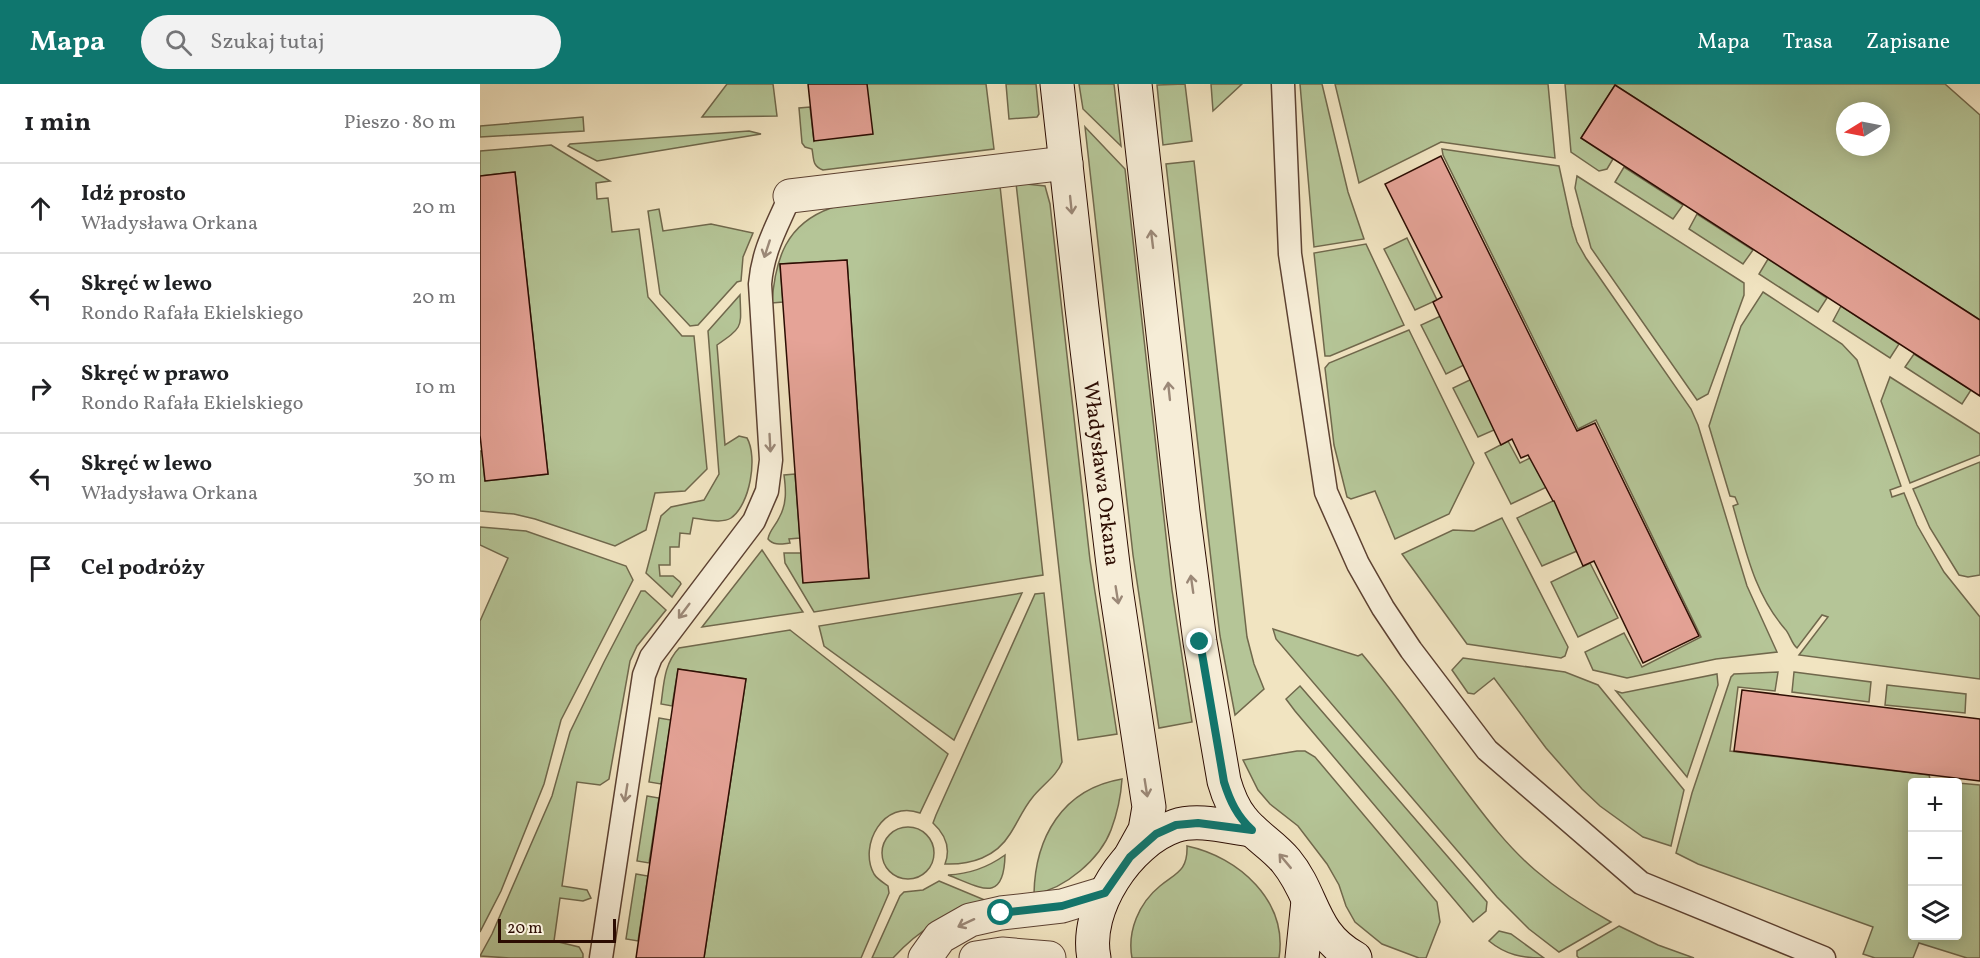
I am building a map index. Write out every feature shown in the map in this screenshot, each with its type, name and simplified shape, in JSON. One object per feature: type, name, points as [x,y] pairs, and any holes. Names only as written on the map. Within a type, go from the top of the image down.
[{"type":"street","name":"Władysława Orkana","points":[[1057,84],[1116,589],[1149,807],[1145,830],[1130,857]]},
{"type":"street","points":[[1135,84],[1180,489],[1200,642],[1224,782],[1230,801],[1242,820],[1286,861],[1299,880],[1322,929],[1346,953],[1355,958]]},
{"type":"street","points":[[790,196],[1066,163]]},
{"type":"street","points":[[1094,958],[1091,947],[1094,923],[1105,893],[1130,857],[1156,834],[1176,825],[1198,823],[1252,830]]},
{"type":"street","points":[[925,958],[940,937],[970,920],[1001,913],[1062,906],[1105,893]]},
{"type":"street","points":[[1302,958],[1308,901]]},
{"type":"street","points":[[976,958],[1002,954],[1049,958]]},
{"type":"lane","points":[[1283,84],[1290,254],[1326,492],[1358,564],[1383,608],[1411,650],[1488,750],[1641,883],[1824,958]]},
{"type":"lane","points":[[601,958],[644,675],[651,657],[742,538],[758,513],[767,491],[771,460],[760,284],[767,245],[790,196]]},
{"type":"green space","points":[[727,84],[773,84],[777,116],[702,117]]},
{"type":"green space","points":[[867,84],[986,84],[994,149],[823,170],[819,168],[814,162],[812,149],[805,147],[802,143],[799,108],[810,107],[814,141]]},
{"type":"green space","points":[[1006,84],[1036,84],[1039,114],[1037,117],[1009,119]]},
{"type":"green space","points":[[1079,84],[1114,84],[1121,146],[1083,109]]},
{"type":"green space","points":[[1185,84],[1192,141],[1163,145],[1157,85]]},
{"type":"green space","points":[[1211,84],[1242,84],[1213,111]]},
{"type":"green space","points":[[1300,84],[1322,84],[1348,192],[1364,239],[1314,247]]},
{"type":"green space","points":[[1335,84],[1548,84],[1555,158],[1441,142],[1359,183]]},
{"type":"green space","points":[[1565,84],[1945,84],[1980,115],[1980,320],[1615,85],[1581,138],[1613,159],[1607,169],[1599,171],[1571,152]]},
{"type":"green space","points":[[583,117],[584,131],[480,137],[480,126]]},
{"type":"green space","points":[[1085,127],[1125,169],[1172,590],[1192,722],[1159,728],[1133,555]]},
{"type":"green space","points":[[749,131],[761,134],[597,161],[568,146],[570,144]]},
{"type":"green space","points":[[551,145],[610,181],[596,183],[597,199],[608,198],[612,232],[639,229],[648,297],[682,336],[694,336],[707,469],[685,491],[655,493],[646,530],[615,546],[535,519],[514,514],[480,511],[480,451],[482,451],[485,481],[548,474],[515,172],[480,176],[480,151]]},
{"type":"green space","points":[[1442,149],[1559,166],[1577,242],[1691,409],[1698,425],[1747,586],[1777,652],[1716,659],[1627,678],[1593,670],[1585,652],[1624,633],[1642,667],[1701,637],[1596,420],[1578,429]]},
{"type":"green space","points":[[1194,161],[1247,637],[1264,689],[1235,715],[1220,636],[1166,164]]},
{"type":"green space","points":[[1624,167],[1683,205],[1673,219],[1615,182]]},
{"type":"green space","points":[[1577,176],[1744,283],[1744,295],[1708,394],[1697,400],[1591,248],[1575,188]]},
{"type":"green space","points":[[1016,183],[1045,186],[1050,204],[1090,560],[1117,734],[1078,740]]},
{"type":"green space","points":[[1000,186],[1043,575],[814,612],[785,563],[784,553],[801,553],[803,582],[869,578],[847,260],[780,264],[783,302],[772,303],[780,258],[793,233],[803,223],[831,208],[854,203]]},
{"type":"green space","points":[[659,209],[663,231],[711,224],[753,233],[743,257],[741,281],[737,282],[698,325],[690,326],[660,294],[648,211]]},
{"type":"green space","points":[[1697,214],[1753,250],[1743,264],[1689,229]]},
{"type":"green space","points":[[1407,238],[1437,300],[1415,310],[1384,249]]},
{"type":"green space","points":[[1366,244],[1404,325],[1330,356],[1325,356],[1314,253]]},
{"type":"green space","points":[[1768,259],[1827,298],[1818,312],[1759,274]]},
{"type":"green space","points":[[1763,292],[1842,344],[1857,360],[1901,486],[1890,490],[1892,497],[1904,493],[1917,525],[1944,572],[1980,617],[1980,679],[1799,655],[1828,617],[1822,615],[1797,648],[1766,601],[1752,571],[1733,506],[1738,504],[1735,497],[1730,496],[1709,426],[1741,326]]},
{"type":"green space","points":[[740,295],[739,325],[732,334],[717,345],[725,445],[739,436],[747,438],[752,457],[750,480],[743,503],[731,518],[718,521],[693,518],[690,534],[680,533],[679,547],[670,547],[670,565],[659,565],[660,576],[673,576],[681,584],[672,597],[646,573],[661,516],[671,507],[704,500],[719,474],[708,331]]},
{"type":"green space","points":[[1841,306],[1899,344],[1890,358],[1833,321]]},
{"type":"green space","points":[[1445,314],[1468,363],[1446,374],[1421,325]]},
{"type":"green space","points":[[1409,330],[1474,463],[1449,514],[1395,539],[1375,491],[1351,499],[1347,497],[1334,445],[1325,368],[1329,363]]},
{"type":"green space","points":[[1914,354],[1971,390],[1962,404],[1905,367]]},
{"type":"green space","points":[[1476,377],[1501,427],[1478,437],[1453,388]]},
{"type":"green space","points":[[1890,377],[1980,434],[1980,455],[1910,483],[1881,401]]},
{"type":"green space","points":[[1508,441],[1520,463],[1536,455],[1551,485],[1511,504],[1485,453]]},
{"type":"green space","points":[[1980,462],[1980,575],[1968,577],[1959,575],[1930,528],[1913,489]]},
{"type":"green space","points":[[795,474],[800,538],[789,539],[790,543],[775,544],[768,539],[785,502],[784,475]]},
{"type":"green space","points":[[1559,498],[1577,551],[1542,566],[1517,518]]},
{"type":"green space","points":[[1502,518],[1568,647],[1565,656],[1561,658],[1467,644],[1402,554],[1453,530],[1474,531]]},
{"type":"green space","points":[[480,527],[526,531],[626,566],[633,580],[561,720],[544,784],[501,891],[480,932],[480,621],[508,558],[480,545]]},
{"type":"green space","points":[[762,550],[803,612],[702,627]]},
{"type":"green space","points":[[1590,563],[1618,618],[1578,637],[1551,582]]},
{"type":"green space","points":[[641,591],[645,591],[666,610],[637,646],[630,661],[609,779],[600,785],[577,782],[562,886],[587,890],[591,898],[583,901],[560,898],[554,941],[579,947],[583,958],[480,956],[492,934],[552,796],[570,732]]},
{"type":"green space","points":[[1022,593],[954,740],[824,646],[819,626]]},
{"type":"green space","points":[[1044,593],[1062,762],[1029,802],[998,849],[973,861],[945,864],[946,842],[933,823],[1035,594]]},
{"type":"green space","points":[[1273,629],[1358,656],[1362,654],[1507,842],[1525,861],[1553,884],[1611,922],[1559,952],[1529,929],[1497,897],[1276,639]]},
{"type":"green space","points":[[790,630],[948,754],[920,813],[907,810],[895,813],[885,819],[872,838],[869,850],[870,862],[875,876],[888,886],[889,893],[861,958],[704,958],[746,679],[678,669],[672,706],[661,704],[666,674],[670,661],[679,648]]},
{"type":"green space","points":[[1463,658],[1565,672],[1598,685],[1684,790],[1671,846],[1643,837],[1600,806],[1582,789],[1546,748],[1494,678],[1474,694],[1468,693],[1452,670]]},
{"type":"green space","points":[[1778,672],[1775,691],[1738,687],[1730,751],[1929,775],[1930,778],[1908,778],[1908,940],[1962,940],[1962,783],[1980,785],[1980,958],[1967,958],[1919,943],[1913,958],[1875,958],[1863,954],[1873,927],[1698,864],[1676,853],[1692,793],[1731,677],[1734,674]]},
{"type":"green space","points":[[1794,672],[1871,682],[1869,702],[1792,692]]},
{"type":"green space","points":[[1717,674],[1718,685],[1687,777],[1616,691],[1622,693]]},
{"type":"green space","points":[[1887,685],[1966,694],[1965,713],[1885,705]]},
{"type":"green space","points":[[1300,686],[1487,902],[1486,911],[1473,922],[1286,699]]},
{"type":"green space","points":[[659,718],[671,720],[661,784],[649,782]]},
{"type":"green space","points":[[1305,751],[1315,757],[1437,902],[1440,922],[1426,958],[1419,958],[1382,944],[1355,922],[1327,864],[1298,826],[1270,804],[1258,790],[1243,760]]},
{"type":"green space","points":[[1122,779],[1113,824],[1099,852],[1069,879],[1058,886],[1034,894],[1040,854],[1046,836],[1056,819],[1083,793]]},
{"type":"green space","points":[[647,796],[659,798],[649,863],[637,861]]},
{"type":"green space","points":[[903,827],[913,827],[927,834],[934,853],[927,872],[913,879],[903,879],[893,875],[886,868],[882,858],[882,848],[886,838],[893,831]]},
{"type":"green space","points":[[1187,846],[1225,860],[1256,885],[1268,900],[1276,918],[1280,937],[1279,958],[1132,958],[1131,938],[1136,918],[1153,893],[1183,866]]},
{"type":"green space","points":[[1005,855],[1004,871],[995,886],[980,887],[948,875],[978,870]]},
{"type":"green space","points":[[636,874],[648,876],[638,941],[626,939]]},
{"type":"green space","points":[[939,881],[987,901],[926,929],[893,958],[872,958],[900,896],[904,892],[923,890]]},
{"type":"green space","points":[[1619,926],[1658,945],[1694,958],[1579,958],[1577,956],[1577,951]]},
{"type":"green space","points":[[1499,931],[1511,934],[1544,958],[1521,956],[1502,950],[1489,941]]},
{"type":"building","points":[[808,84],[867,84],[873,134],[814,141]]},
{"type":"building","points":[[1615,85],[1980,320],[1980,396],[1581,138]]},
{"type":"building","points":[[1441,156],[1577,431],[1595,423],[1699,636],[1643,663],[1594,561],[1583,566],[1554,501],[1528,455],[1521,458],[1512,439],[1501,445],[1433,302],[1442,297],[1385,184]]},
{"type":"building","points":[[515,172],[548,474],[485,481],[480,435],[480,176]]},
{"type":"building","points":[[847,260],[869,578],[803,583],[780,264]]},
{"type":"building","points":[[678,669],[746,679],[704,958],[636,958]]},
{"type":"building","points":[[1742,690],[1980,719],[1980,781],[1734,751]]},
{"type":"route","points":[[1001,913],[1062,906],[1105,893],[1130,857],[1156,834],[1176,825],[1198,823],[1252,830],[1242,820],[1230,801],[1224,782],[1200,642]]}]
